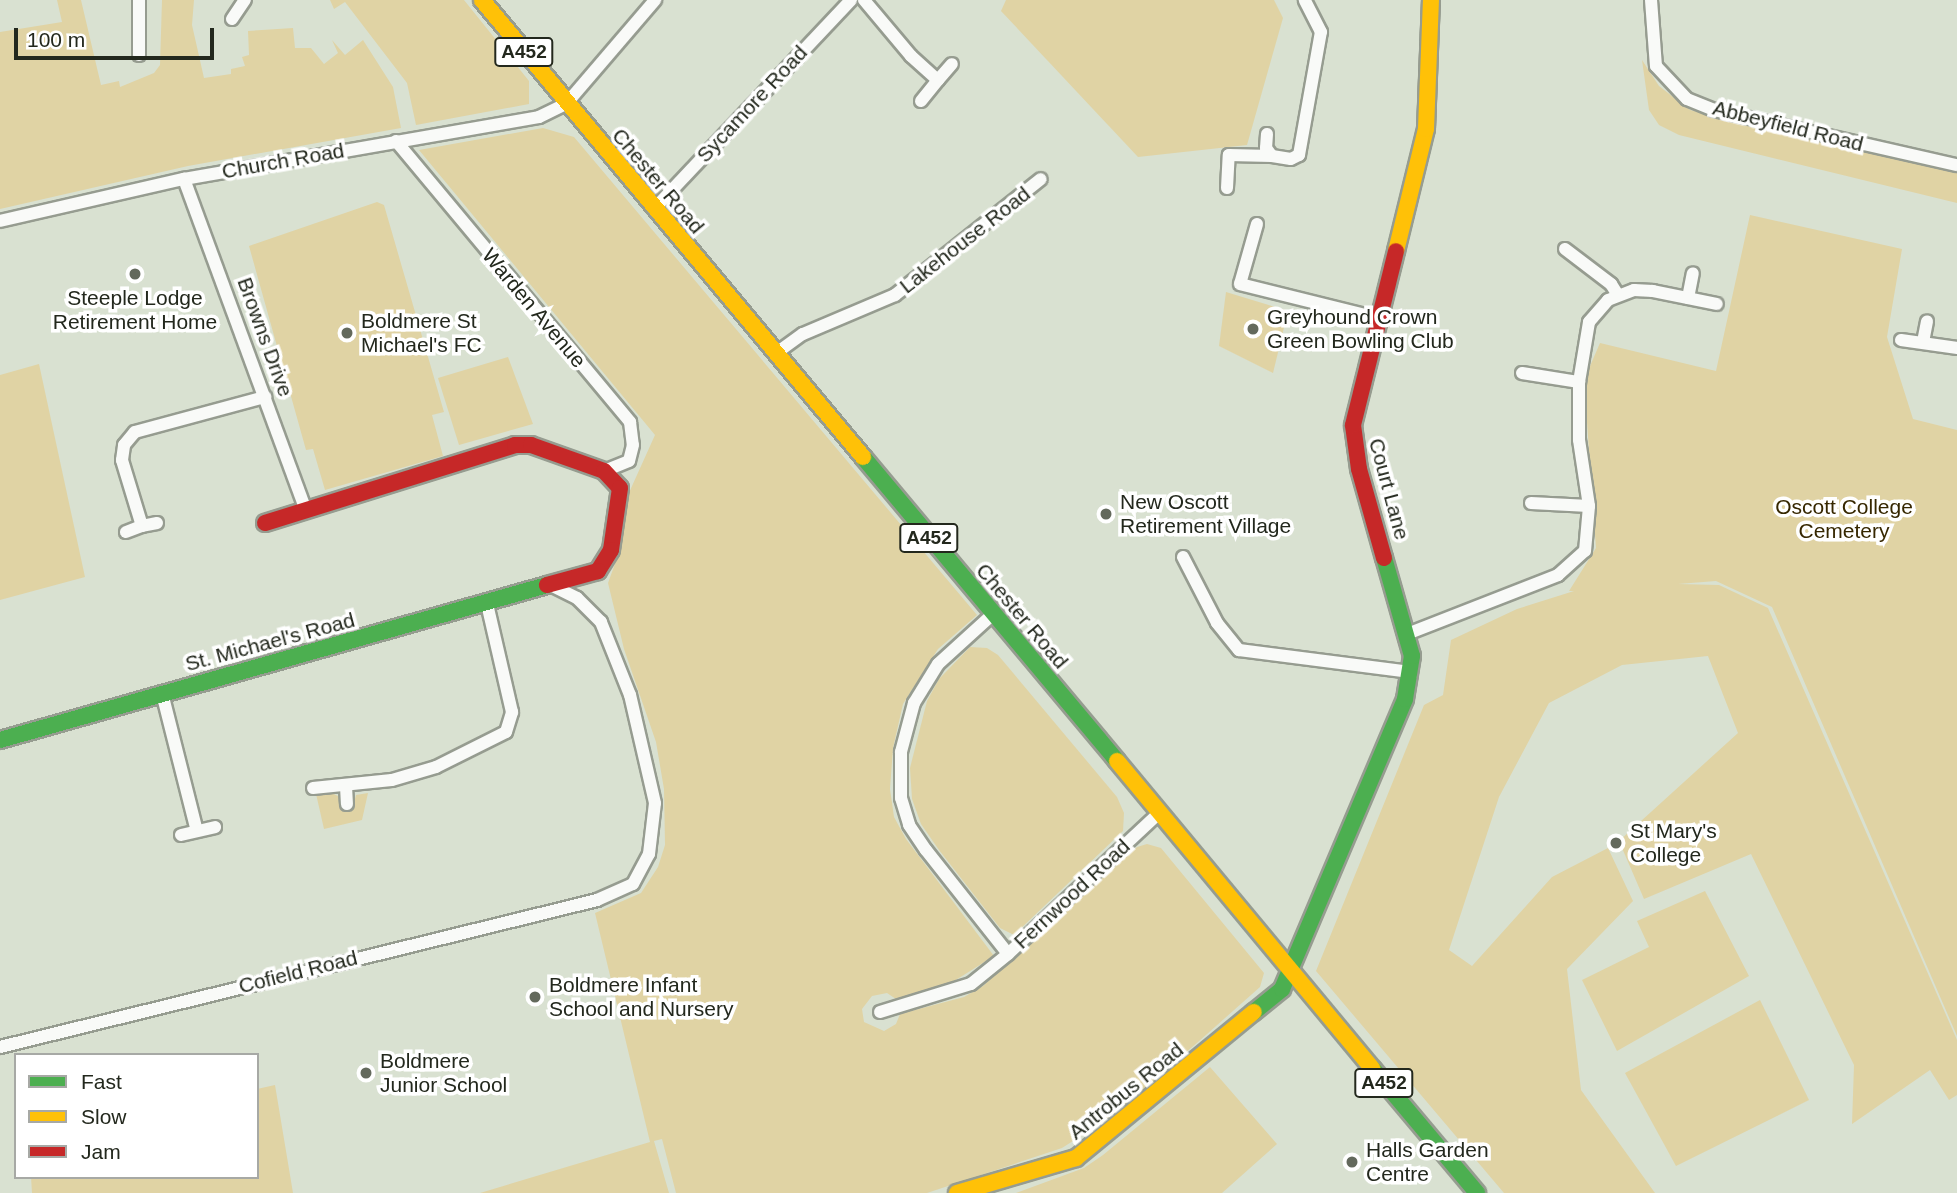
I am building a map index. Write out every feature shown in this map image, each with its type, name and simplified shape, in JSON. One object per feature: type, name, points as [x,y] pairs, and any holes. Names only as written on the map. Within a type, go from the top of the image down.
[{"type":"main road","name":"Chester Road","points":[[482,0],[566,104],[1477,1193]]},
{"type":"main road","name":"Court Lane","points":[[1292,971],[1397,720],[1410,676],[1412,656],[1407,634],[1353,442],[1377,318],[1426,129],[1431,0]]},
{"type":"main road","points":[[265,523],[515,445],[531,444],[604,471]]},
{"type":"main road","name":"St. Michael's Road","points":[[0,740],[598,571],[608,558],[620,488],[615,478],[604,471]]},
{"type":"main road","name":"Antrobus Road","points":[[957,1193],[1076,1158],[1277,993],[1292,971]]},
{"type":"street","points":[[139,0],[139,55]]},
{"type":"street","points":[[232,19],[245,0]]},
{"type":"street","points":[[566,104],[655,0]]},
{"type":"street","name":"Sycamore Road","points":[[654,209],[851,0]]},
{"type":"street","points":[[864,0],[911,56],[938,80]]},
{"type":"street","points":[[1227,188],[1229,155],[1291,159],[1303,146],[1321,32],[1305,0]]},
{"type":"street","name":"Abbeyfield Road","points":[[1651,0],[1656,66],[1687,99],[1714,110],[1957,165]]},
{"type":"street","points":[[921,101],[952,64]]},
{"type":"street","name":"Church Road","points":[[0,221],[184,179],[525,120],[566,104]]},
{"type":"street","points":[[1267,134],[1266,148],[1272,156]]},
{"type":"street","name":"Warden Avenue","points":[[396,141],[630,422],[634,445],[629,461],[604,471]]},
{"type":"street","name":"Browns Drive","points":[[184,179],[306,511]]},
{"type":"street","name":"Lakehouse Road","points":[[775,354],[803,334],[895,295],[1041,179]]},
{"type":"street","points":[[1257,224],[1240,284],[1377,318]]},
{"type":"street","points":[[1565,249],[1592,260],[1618,295]]},
{"type":"street","points":[[1688,298],[1693,273]]},
{"type":"street","points":[[1407,634],[1558,575],[1585,551],[1589,506],[1578,440],[1579,382],[1589,322],[1618,295],[1653,291],[1717,304]]},
{"type":"street","points":[[1923,342],[1927,321]]},
{"type":"street","points":[[1901,340],[1957,348]]},
{"type":"street","points":[[1522,373],[1579,382]]},
{"type":"street","points":[[142,526],[122,460],[124,445],[135,432],[265,397]]},
{"type":"street","points":[[1531,503],[1589,506]]},
{"type":"street","points":[[125,532],[156,523]]},
{"type":"street","points":[[1183,557],[1217,623],[1239,650],[1403,671],[1410,676]]},
{"type":"street","name":"Cofield Road","points":[[0,1046],[622,892],[641,874],[651,843],[655,803],[630,695],[601,622],[577,598],[552,586]]},
{"type":"street","points":[[313,788],[392,780],[436,767],[506,732],[512,712],[487,604]]},
{"type":"street","name":"Fernwood Road","points":[[993,614],[957,644],[919,693],[901,752],[901,799],[909,825],[926,850],[1008,954],[1159,813]]},
{"type":"street","points":[[162,693],[197,831]]},
{"type":"street","points":[[346,786],[347,804]]},
{"type":"street","points":[[181,835],[215,827]]},
{"type":"street","points":[[880,1012],[971,984],[1008,954]]},
{"type":"green space","points":[[57,0],[81,0],[101,85],[119,81],[120,87],[154,73],[160,65],[162,0],[194,0],[192,25],[204,78],[231,74],[231,69],[245,66],[242,57],[249,55],[248,31],[293,28],[295,48],[311,48],[324,64],[338,53],[332,40],[345,55],[363,40],[393,87],[401,128],[188,166],[0,209],[0,32],[62,22]]},
{"type":"green space","points":[[330,0],[464,0],[529,81],[529,104],[416,125],[407,83],[345,2],[334,9]]},
{"type":"green space","points":[[1006,0],[1274,0],[1283,18],[1247,145],[1138,157],[1001,11]]},
{"type":"green space","points":[[1642,60],[1659,86],[1690,110],[1957,173],[1957,203],[1679,135],[1659,125],[1649,110]]},
{"type":"green space","points":[[543,128],[574,137],[977,615],[938,649],[903,704],[893,748],[890,789],[894,817],[906,839],[994,956],[951,983],[896,999],[887,993],[872,996],[862,1009],[864,1022],[884,1031],[896,1024],[900,1014],[964,997],[983,986],[1137,847],[1147,844],[1161,848],[1264,973],[1260,987],[1198,1042],[1112,1116],[1062,1148],[927,1193],[676,1193],[662,1139],[654,1141],[669,1193],[480,1193],[650,1142],[595,913],[641,893],[658,867],[665,845],[664,789],[656,742],[624,649],[608,583],[616,561],[623,506],[655,435],[419,150]]},
{"type":"green space","name":"Boldmere St Michael's FC","points":[[377,202],[384,205],[444,412],[432,415],[443,456],[325,490],[313,449],[306,450],[249,246]]},
{"type":"green space","name":"Oscott College Cemetery","points":[[1750,215],[1902,249],[1887,337],[1913,419],[1957,430],[1957,1036],[1772,607],[1716,581],[1678,584],[1719,585],[1768,608],[1957,1040],[1957,1095],[1949,1100],[1930,1070],[1852,1124],[1854,1065],[1751,854],[1644,899],[1619,841],[1738,733],[1708,656],[1622,665],[1549,703],[1499,797],[1449,950],[1472,966],[1552,877],[1608,848],[1633,901],[1567,969],[1581,1090],[1655,1193],[1504,1193],[1316,971],[1424,705],[1443,695],[1451,640],[1517,609],[1574,591],[1569,591],[1596,548],[1584,380],[1600,343],[1716,371]]},
{"type":"green space","name":"Greyhound Crown Green Bowling Club","points":[[1226,292],[1288,311],[1273,373],[1219,346]]},
{"type":"green space","points":[[508,357],[533,424],[459,445],[438,378]]},
{"type":"green space","points":[[39,364],[85,577],[0,600],[0,375]]},
{"type":"green space","points":[[970,647],[987,648],[998,655],[1117,797],[1124,813],[1123,831],[1014,935],[1000,928],[939,850],[921,824],[912,799],[910,768],[927,701],[939,679]]},
{"type":"green space","points":[[314,785],[338,796],[344,811],[352,810],[356,795],[368,793],[362,820],[324,829]]},
{"type":"green space","points":[[1705,891],[1749,976],[1617,1051],[1582,980],[1649,947],[1637,921]]},
{"type":"green space","points":[[1760,1000],[1809,1100],[1676,1166],[1625,1073]]},
{"type":"green space","points":[[1210,1067],[1277,1144],[1222,1193],[1016,1193],[1084,1168]]},
{"type":"green space","points":[[275,1085],[293,1193],[32,1193],[31,1179],[259,1179],[259,1089]]},
{"type":"traffic: fast","points":[[863,457],[1117,761]]},
{"type":"traffic: fast","points":[[1254,1012],[1282,989],[1405,699],[1412,656],[1384,558]]},
{"type":"traffic: fast","points":[[0,740],[547,585]]},
{"type":"traffic: fast","points":[[1373,1069],[1477,1193]]},
{"type":"traffic: slow","points":[[482,0],[863,457]]},
{"type":"traffic: slow","points":[[1396,251],[1426,129],[1431,0]]},
{"type":"traffic: slow","points":[[1117,761],[1373,1069]]},
{"type":"traffic: slow","points":[[957,1193],[1076,1158],[1254,1012]]},
{"type":"traffic: jam","points":[[1384,558],[1359,469],[1353,425],[1396,251]]},
{"type":"traffic: jam","points":[[265,523],[515,445],[531,445],[604,471],[620,488],[611,550],[598,571],[547,585]]},
{"type":"place","name":"Steeple Lodge Retirement Home","points":[[135,274]]},
{"type":"place","name":"Greyhound Crown Green Bowling Club","points":[[1253,329]]},
{"type":"place","name":"Boldmere St Michael's FC","points":[[347,333]]},
{"type":"place","name":"New Oscott Retirement Village","points":[[1106,514]]},
{"type":"place","name":"St Mary's College","points":[[1616,843]]},
{"type":"place","name":"Boldmere Infant School and Nursery","points":[[535,997]]},
{"type":"place","name":"Boldmere Junior School","points":[[366,1073]]},
{"type":"place","name":"Halls Garden Centre","points":[[1352,1162]]}]
